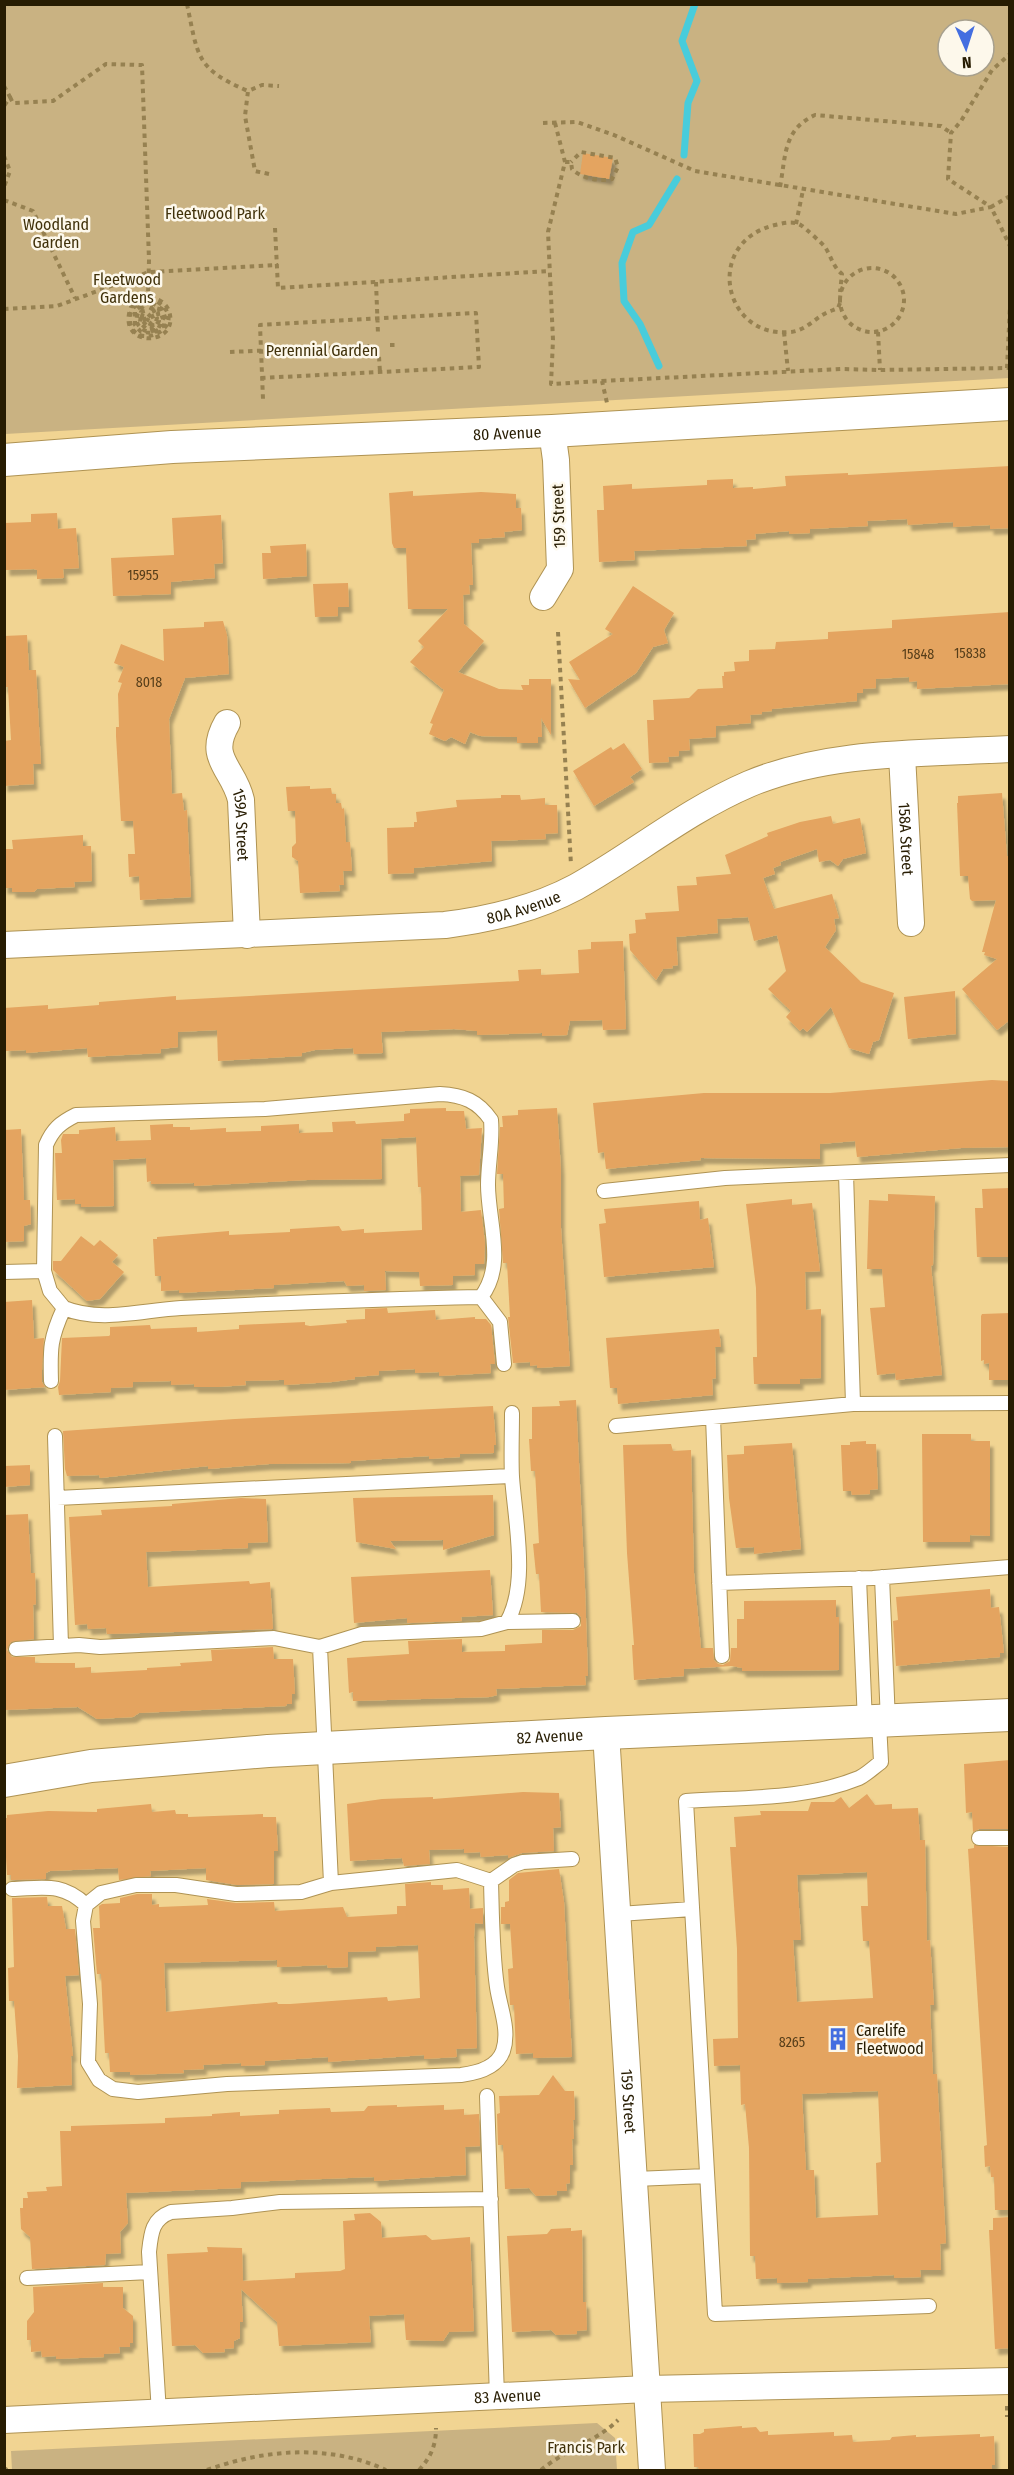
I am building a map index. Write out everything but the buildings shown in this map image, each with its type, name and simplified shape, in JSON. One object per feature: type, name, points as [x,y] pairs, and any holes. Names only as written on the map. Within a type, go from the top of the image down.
[{"type":"street","name":"80 Avenue","points":[[4,460],[172,447],[552,431],[1010,404]]},
{"type":"street","name":"159 Street","points":[[543,597],[560,569],[552,431]]},
{"type":"street","name":"159A Street","points":[[227,723],[219,737],[219,754],[238,788],[241,800],[247,935]]},
{"type":"street","name":"80A Avenue","points":[[4,945],[446,925],[502,916],[525,909],[576,887],[697,809],[750,783],[785,771],[824,762],[863,757],[1010,749]]},
{"type":"street","name":"158A Street","points":[[902,755],[911,922]]},
{"type":"street","name":"82 Avenue","points":[[4,1781],[91,1766],[324,1748],[1010,1715]]},
{"type":"street","name":"159 Street","points":[[606,1733],[652,2470]]},
{"type":"street","name":"82 Avenue","points":[[4,1756],[91,1766]]},
{"type":"street","name":"83 Avenue","points":[[4,2420],[647,2389],[1010,2381]]},
{"type":"lane","points":[[440,1094],[469,1099],[480,1106],[491,1120],[488,1186],[494,1263],[490,1286],[481,1297],[375,1299],[179,1308],[103,1315],[82,1314],[64,1308],[50,1291],[44,1271],[46,1145],[52,1132],[61,1122],[76,1115],[265,1109],[440,1094]]},
{"type":"lane","points":[[604,1191],[725,1178],[1010,1166]]},
{"type":"lane","points":[[846,1173],[853,1404]]},
{"type":"lane","points":[[4,1272],[44,1271]]},
{"type":"lane","points":[[481,1297],[500,1322],[504,1364]]},
{"type":"lane","points":[[51,1381],[50,1343],[64,1308]]},
{"type":"lane","points":[[616,1426],[853,1404],[1010,1403]]},
{"type":"lane","points":[[507,1622],[518,1596],[518,1549],[512,1476],[512,1413]]},
{"type":"lane","points":[[713,1417],[722,1656]]},
{"type":"lane","points":[[55,1436],[61,1646]]},
{"type":"lane","points":[[57,1498],[512,1476]]},
{"type":"lane","points":[[719,1583],[882,1577],[1010,1567]]},
{"type":"lane","points":[[877,1722],[882,1577]]},
{"type":"lane","points":[[859,1578],[881,1762],[861,1777],[822,1789],[792,1794],[686,1801],[715,2314],[929,2306]]},
{"type":"lane","points":[[16,1649],[274,1638],[320,1647],[362,1634],[481,1629],[496,1627],[507,1622],[573,1621]]},
{"type":"lane","points":[[320,1647],[332,1883]]},
{"type":"lane","points":[[979,1838],[1010,1838]]},
{"type":"lane","points":[[491,1881],[514,1865],[523,1862],[572,1858]]},
{"type":"lane","points":[[457,1870],[491,1881],[493,1949],[497,1988],[505,2027],[505,2043],[500,2057],[489,2067],[475,2073],[461,2075],[261,2083],[138,2092],[121,2091],[105,2085],[90,2068],[87,2055],[90,2004],[83,1921],[86,1905],[101,1893],[136,1885],[176,1885],[236,1894],[301,1892],[332,1883],[457,1870]]},
{"type":"lane","points":[[12,1889],[56,1888],[74,1893],[86,1905]]},
{"type":"lane","points":[[619,1914],[692,1909]]},
{"type":"lane","points":[[487,2096],[497,2397]]},
{"type":"lane","points":[[635,2179],[707,2176]]},
{"type":"lane","points":[[159,2413],[150,2272],[151,2232],[156,2221],[171,2212],[280,2202],[490,2199]]},
{"type":"lane","points":[[27,2278],[150,2272]]},
{"type":"path","points":[[187,4],[197,54],[219,79],[248,91],[262,85],[279,87]]},
{"type":"path","points":[[1010,54],[992,70],[961,121],[951,133],[948,179],[991,207],[1010,246]]},
{"type":"path","points":[[4,86],[13,103],[53,101],[106,64],[142,65],[148,299],[162,309],[165,317],[164,325],[158,332],[150,334],[137,329],[134,316],[143,301],[133,308],[130,319],[131,325],[138,333],[148,337],[159,334],[166,327],[168,317],[165,308],[152,298],[161,301],[169,312],[169,326],[160,336],[153,339],[146,339],[134,333],[128,321],[131,308],[142,298],[147,303],[137,312],[136,321],[140,329],[149,332],[158,329],[163,319],[159,309],[152,307],[150,311],[154,317],[153,322],[145,322],[144,313],[141,316],[141,321],[147,326],[154,325],[157,318],[154,309],[158,313],[159,321],[154,328],[147,329],[140,323],[139,317],[144,310],[148,315]]},
{"type":"path","points":[[248,91],[245,116],[255,171],[269,174]]},
{"type":"path","points":[[4,106],[10,97]]},
{"type":"path","points":[[780,187],[791,134],[800,122],[815,116],[941,126],[951,133]]},
{"type":"path","points":[[543,123],[577,122],[614,135],[695,171],[780,187],[956,214],[991,207],[1010,196]]},
{"type":"path","points":[[555,123],[565,162],[548,232],[548,271],[554,340],[551,384],[841,369],[1007,368],[1010,306]]},
{"type":"path","points":[[565,162],[571,162],[581,152],[615,158],[618,167],[612,180],[606,180],[577,173],[572,169],[571,162]]},
{"type":"path","points":[[4,156],[10,171],[4,187]]},
{"type":"path","points":[[796,224],[803,190]]},
{"type":"path","points":[[4,200],[33,211],[75,298]]},
{"type":"path","points":[[840,292],[851,275],[871,267],[882,268],[899,281],[903,291],[902,312],[888,328],[878,332],[867,332],[848,322],[840,303],[840,292],[842,274],[837,270],[824,245],[801,225],[791,222],[754,233],[742,242],[734,257],[729,275],[735,304],[748,321],[763,328],[791,332],[807,327],[825,313],[838,308],[840,303]]},
{"type":"path","points":[[275,228],[278,288],[548,271]]},
{"type":"path","points":[[4,309],[57,306],[149,272],[278,265]]},
{"type":"path","points":[[376,282],[378,334]]},
{"type":"path","points":[[261,378],[479,367],[475,341],[476,313],[260,325],[261,378],[262,399]]},
{"type":"path","points":[[784,332],[788,372]]},
{"type":"path","points":[[878,332],[880,370]]},
{"type":"path","points":[[390,345],[397,345]]},
{"type":"path","points":[[230,352],[369,346]]},
{"type":"path","points":[[380,357],[380,372]]},
{"type":"path","points":[[602,381],[608,410]]},
{"type":"path","points":[[558,632],[572,871]]},
{"type":"path","points":[[1007,2406],[1007,2417]]},
{"type":"path","points":[[542,2470],[567,2451],[612,2426],[618,2420]]},
{"type":"path","points":[[420,2470],[430,2457],[436,2428]]},
{"type":"path","points":[[207,2470],[249,2458],[316,2452],[359,2459],[386,2470]]},
{"type":"green space","name":"Fleetwood Park","points":[[4,5],[1009,5],[1009,378],[5,434]]},
{"type":"green space","name":"Francis Park","points":[[597,2423],[615,2438],[617,2470],[12,2470],[11,2451]]},
{"type":"waterway","points":[[684,155],[688,103],[697,81],[682,41],[695,4]]},
{"type":"waterway","points":[[659,366],[640,324],[624,301],[622,263],[633,232],[649,225],[677,179]]},
{"type":"place","name":"Carelife Fleetwood","points":[[838,2039]]},
{"type":"park label","name":"Woodland Garden","points":[[56,233]]},
{"type":"park label","name":"Fleetwood Gardens","points":[[127,288]]},
{"type":"park label","name":"Perennial Garden","points":[[322,350]]}]
